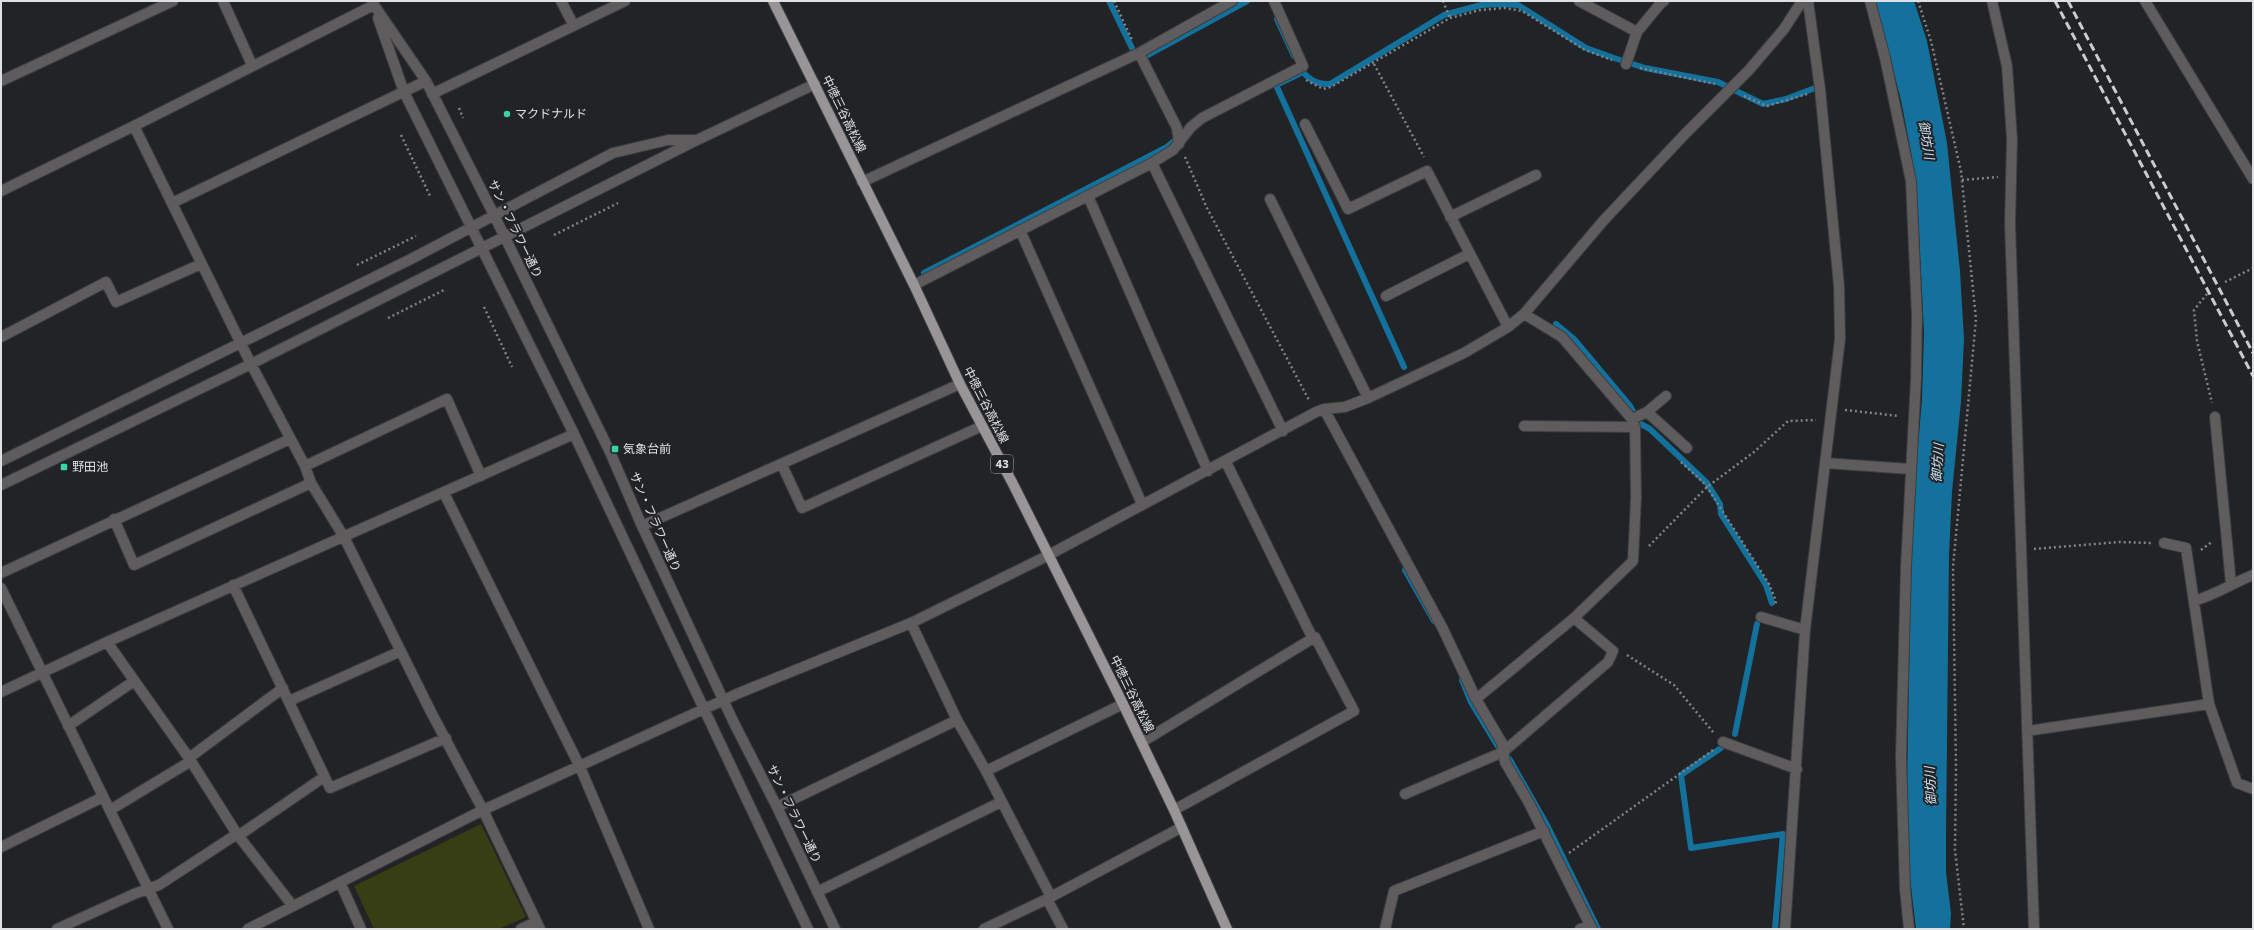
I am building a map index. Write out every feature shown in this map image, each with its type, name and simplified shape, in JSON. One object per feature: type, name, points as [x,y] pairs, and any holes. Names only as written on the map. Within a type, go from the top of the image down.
[{"type":"main road","name":"中徳三谷高松線","points":[[773,1],[914,285],[960,384],[1142,742],[1182,827],[1227,929]]},
{"type":"street","points":[[1,81],[173,1]]},
{"type":"street","points":[[223,1],[252,65]]},
{"type":"street","points":[[561,1],[573,24]]},
{"type":"street","points":[[432,94],[573,24],[624,1]]},
{"type":"street","points":[[862,182],[1139,53],[1232,1]]},
{"type":"street","points":[[914,285],[1152,163],[1180,144],[1191,127],[1202,118],[1303,66],[1274,1]]},
{"type":"street","points":[[1580,1],[1637,32]]},
{"type":"street","points":[[1626,64],[1637,32],[1664,1]]},
{"type":"street","points":[[248,929],[292,905],[483,810],[724,700],[911,623],[1048,556],[1142,504],[1226,462],[1320,411],[1345,406],[1368,398],[1464,353],[1508,328],[1524,314],[1604,220],[1749,70],[1797,11],[1802,1]]},
{"type":"street","points":[[1786,929],[1805,630],[1840,339],[1839,286],[1820,89],[1808,1]]},
{"type":"street","points":[[1870,1],[1885,58],[1911,181],[1917,316],[1914,418],[1910,469],[1901,757],[1905,889],[1909,929]]},
{"type":"street","points":[[1992,1],[2007,66],[2012,139],[2010,223],[2034,929]]},
{"type":"street","points":[[2145,1],[2253,179]]},
{"type":"street","points":[[1,191],[134,126],[373,3],[404,92],[574,434],[808,929]]},
{"type":"street","name":"サン・フラワー通り","points":[[373,3],[426,81],[505,236],[610,452],[642,526],[724,700],[835,929]]},
{"type":"street","points":[[1139,53],[1177,128],[1180,144]]},
{"type":"street","points":[[172,203],[426,81]]},
{"type":"street","points":[[1,485],[251,364],[697,140],[814,84]]},
{"type":"street","points":[[1305,124],[1348,209],[1427,171],[1508,328]]},
{"type":"street","points":[[134,126],[251,364],[305,466],[311,483],[344,537],[483,810],[538,925],[522,929]]},
{"type":"street","points":[[1,461],[472,228],[613,153],[668,140],[697,140]]},
{"type":"street","points":[[1152,163],[1283,431]]},
{"type":"street","points":[[1450,217],[1536,175]]},
{"type":"street","points":[[1088,196],[1208,471]]},
{"type":"street","points":[[1270,199],[1368,398]]},
{"type":"street","points":[[1020,230],[1142,504]]},
{"type":"street","points":[[1386,296],[1469,254]]},
{"type":"street","points":[[1,337],[106,282],[116,302],[201,264]]},
{"type":"street","points":[[1476,699],[1574,618],[1633,561],[1636,498],[1633,423],[1562,337],[1524,314]]},
{"type":"street","points":[[642,526],[782,465],[960,384]]},
{"type":"street","points":[[1524,426],[1633,423],[1666,396]]},
{"type":"street","points":[[305,466],[447,399],[481,476]]},
{"type":"street","points":[[1320,411],[1443,629],[1476,699],[1502,743],[1505,762],[1544,831],[1591,927],[1580,929]]},
{"type":"street","points":[[1647,412],[1687,448]]},
{"type":"street","points":[[2215,417],[2231,584]]},
{"type":"street","points":[[782,465],[802,508],[982,426]]},
{"type":"street","points":[[1,692],[233,585],[444,493],[574,434]]},
{"type":"street","points":[[1,573],[114,519],[290,439]]},
{"type":"street","points":[[1174,810],[1354,711],[1315,637],[1312,637],[1226,462]]},
{"type":"street","points":[[1825,463],[1910,469]]},
{"type":"street","points":[[114,519],[134,565],[311,483]]},
{"type":"street","points":[[444,493],[580,767],[649,929]]},
{"type":"street","points":[[2164,543],[2186,548],[2209,704],[2237,783],[2253,789]]},
{"type":"street","points":[[2194,601],[2211,596],[2231,584],[2253,575]]},
{"type":"street","points":[[233,585],[330,788],[446,738]]},
{"type":"street","points":[[1,588],[41,673],[149,888],[168,929]]},
{"type":"street","points":[[1761,617],[1805,630]]},
{"type":"street","points":[[1405,794],[1503,752],[1608,662],[1613,650],[1574,618]]},
{"type":"street","points":[[911,623],[957,720],[986,771],[1063,929]]},
{"type":"street","points":[[1142,742],[1312,637]]},
{"type":"street","points":[[107,642],[190,760],[238,835],[292,905]]},
{"type":"street","points":[[289,701],[401,651]]},
{"type":"street","points":[[68,726],[134,681]]},
{"type":"street","points":[[110,810],[190,760],[283,688]]},
{"type":"street","points":[[986,771],[1123,704]]},
{"type":"street","points":[[2027,731],[2209,704]]},
{"type":"street","points":[[777,807],[957,720]]},
{"type":"street","points":[[1723,742],[1797,769]]},
{"type":"street","points":[[57,929],[149,888],[159,885],[238,835],[324,777]]},
{"type":"street","points":[[1,847],[103,796]]},
{"type":"street","points":[[817,892],[1001,802]]},
{"type":"street","points":[[984,929],[1049,898],[1182,827]]},
{"type":"street","points":[[1385,929],[1394,891],[1544,831]]},
{"type":"street","points":[[340,882],[361,929]]},
{"type":"path","points":[[1114,1],[1139,53]]},
{"type":"path","points":[[1443,1],[1450,18]]},
{"type":"path","points":[[1918,1],[1931,41],[1950,116],[1962,180],[1976,319],[1953,567],[1956,767],[1955,850],[1964,929]]},
{"type":"path","points":[[1297,69],[1307,81],[1323,88],[1331,87],[1374,64],[1450,18],[1492,9],[1505,8],[1522,11],[1585,50],[1626,64],[1717,84],[1766,106],[1820,89]]},
{"type":"path","points":[[1374,64],[1426,161],[1427,171]]},
{"type":"path","points":[[401,135],[431,198]]},
{"type":"path","points":[[1180,144],[1207,208],[1320,411]]},
{"type":"path","points":[[1962,180],[2010,176]]},
{"type":"path","points":[[554,235],[618,203]]},
{"type":"path","points":[[358,265],[416,236]]},
{"type":"path","points":[[2226,282],[2253,268]]},
{"type":"path","points":[[388,318],[444,290]]},
{"type":"path","points":[[2207,294],[2194,310],[2197,341],[2209,384],[2215,417]]},
{"type":"path","points":[[484,307],[512,367]]},
{"type":"path","points":[[1832,408],[1914,418]]},
{"type":"path","points":[[1633,561],[1708,487],[1754,452],[1788,421],[1830,420]]},
{"type":"path","points":[[1679,460],[1708,487],[1769,584],[1776,602],[1773,620]]},
{"type":"path","points":[[2188,564],[2196,554],[2210,543],[2226,535]]},
{"type":"path","points":[[2022,551],[2119,542],[2164,543]]},
{"type":"path","points":[[1558,859],[1723,742],[1674,685],[1625,654],[1613,650]]},
{"type":"green space","points":[[481,824],[526,917],[499,929],[374,929],[354,886]]},
{"type":"water","name":"御坊川","points":[[1875,1],[1914,1],[1927,41],[1947,143],[1960,271],[1964,339],[1961,402],[1952,492],[1949,555],[1946,872],[1951,914],[1950,929],[1916,929],[1906,844],[1911,562],[1914,493],[1922,399],[1924,333],[1918,213],[1911,152],[1901,100]]},
{"type":"waterway","points":[[1109,1],[1133,50]]},
{"type":"waterway","points":[[1144,57],[1247,1]]},
{"type":"waterway","points":[[1299,66],[1312,80],[1330,84],[1444,15],[1481,5],[1502,4],[1518,5],[1586,48],[1645,68],[1718,82],[1728,87]]},
{"type":"waterway","points":[[1277,19],[1294,56]]},
{"type":"waterway","points":[[1303,72],[1276,85],[1404,367]]},
{"type":"waterway","points":[[1732,89],[1763,104],[1786,99],[1815,88]]},
{"type":"waterway","points":[[924,273],[1167,147],[1175,140]]},
{"type":"waterway","points":[[1556,324],[1574,339],[1630,406],[1639,423],[1650,429],[1707,483],[1720,504],[1721,514],[1766,585],[1772,603]]},
{"type":"waterway","points":[[1405,570],[1434,621]]},
{"type":"waterway","points":[[1735,734],[1757,624]]},
{"type":"waterway","points":[[1462,680],[1471,702],[1497,745],[1510,760],[1548,827],[1598,929]]},
{"type":"waterway","points":[[1721,748],[1681,775],[1691,848],[1783,834],[1775,929]]},
{"type":"railway","points":[[2055,1],[2253,376]]},
{"type":"railway","points":[[2068,1],[2253,353]]},
{"type":"place","name":"マクドナルド","points":[[507,114]]},
{"type":"place","name":"気象台前","points":[[615,449]]},
{"type":"place","name":"野田池","points":[[64,467]]}]
